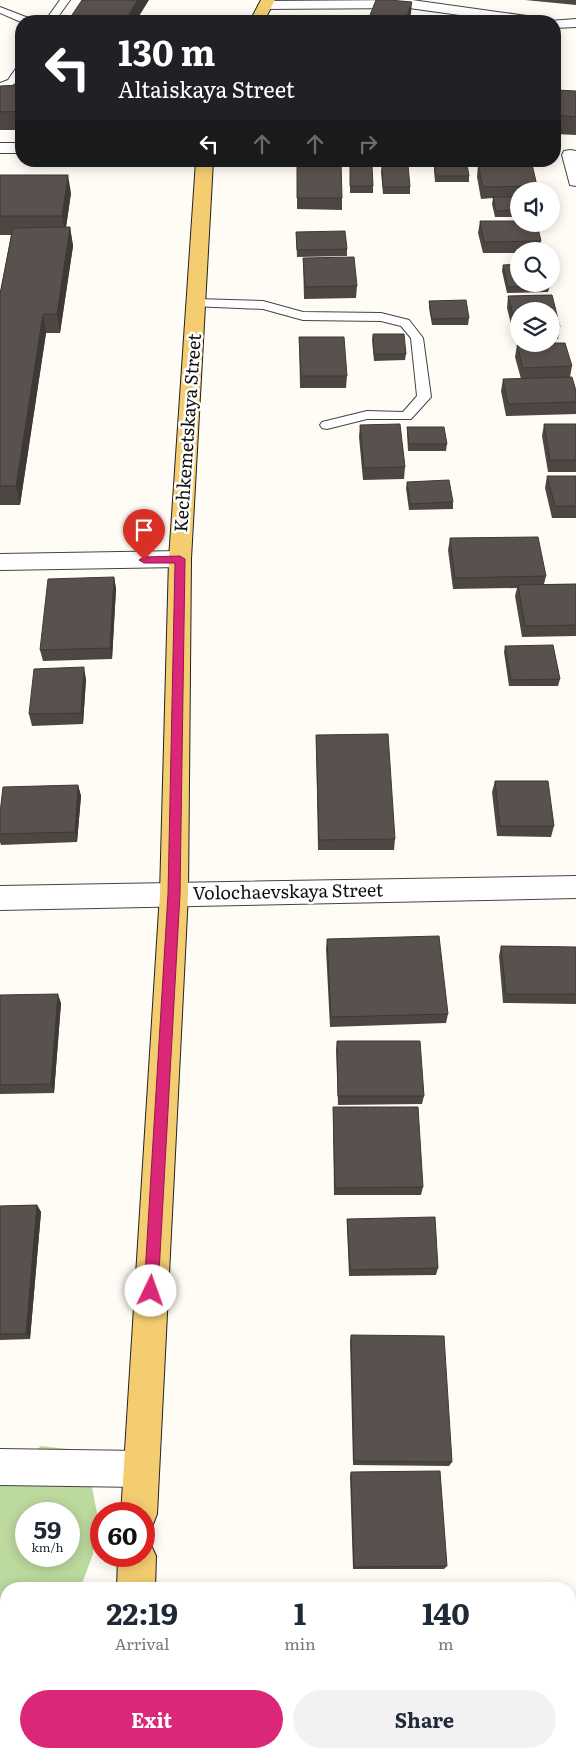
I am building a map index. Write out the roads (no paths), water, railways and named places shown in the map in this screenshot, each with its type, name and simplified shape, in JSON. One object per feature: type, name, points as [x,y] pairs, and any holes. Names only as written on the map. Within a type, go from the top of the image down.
[{"type":"main road","points":[[260,15],[266,3]]},
{"type":"main road","name":"Kechkemetskaya Street","points":[[140,1502],[174,894],[180,559],[205,167]]},
{"type":"main road","points":[[136,1582],[137,1567]]},
{"type":"street","points":[[266,3],[410,2],[495,15]]},
{"type":"street","points":[[561,24],[576,23]]},
{"type":"street","points":[[0,148],[15,148]]},
{"type":"street","points":[[567,155],[576,181]]},
{"type":"street","points":[[0,562],[180,559]]},
{"type":"street","name":"Volochaevskaya Street","points":[[0,898],[576,887]]},
{"type":"street","points":[[0,1467],[141,1469]]},
{"type":"lane","points":[[54,15],[65,0]]},
{"type":"lane","points":[[0,10],[15,16]]},
{"type":"lane","points":[[0,87],[12,82],[15,78]]},
{"type":"lane","points":[[196,303],[263,305],[303,316],[381,317],[405,323],[416,338],[424,397],[406,416],[367,414],[327,425]]}]
